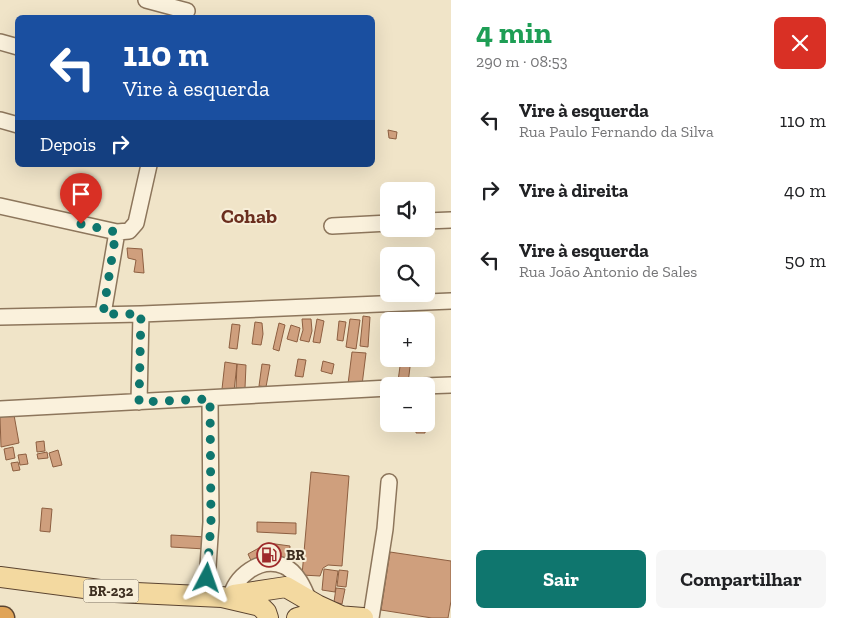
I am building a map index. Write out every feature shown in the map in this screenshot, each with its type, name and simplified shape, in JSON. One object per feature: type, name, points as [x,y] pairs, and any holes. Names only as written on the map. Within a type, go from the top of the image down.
[{"type":"main road","name":"BR-232","points":[[0,577],[115,592],[222,597]]},
{"type":"main road","points":[[270,618],[273,601],[285,588]]},
{"type":"main road","points":[[285,588],[292,605],[289,618]]},
{"type":"main road","points":[[222,597],[285,588],[342,616]]},
{"type":"main road","points":[[222,597],[260,606],[270,618]]},
{"type":"main road","points":[[297,618],[311,614],[363,618]]},
{"type":"street","points":[[146,0],[188,9]]},
{"type":"street","points":[[0,42],[15,46]]},
{"type":"street","points":[[0,120],[15,123]]},
{"type":"street","points":[[0,206],[120,232],[129,231],[136,223],[149,167]]},
{"type":"street","points":[[435,221],[451,220]]},
{"type":"street","points":[[332,226],[380,223]]},
{"type":"street","points":[[103,314],[120,232]]},
{"type":"street","points":[[0,317],[141,314],[451,301]]},
{"type":"street","points":[[139,402],[141,314]]},
{"type":"street","points":[[435,386],[451,385]]},
{"type":"street","points":[[0,409],[380,389]]},
{"type":"street","points":[[210,399],[211,522],[222,597]]},
{"type":"street","points":[[371,618],[385,529],[389,482]]},
{"type":"street","points":[[222,597],[248,571],[266,564],[276,564],[285,567],[292,573],[303,586],[309,600]]},
{"type":"building","points":[[388,130],[397,132],[396,139],[389,138]]},
{"type":"building","points":[[127,248],[142,249],[144,273],[134,272],[136,260],[128,258]]},
{"type":"building","points":[[363,316],[370,317],[368,347],[360,346]]},
{"type":"building","points":[[302,319],[311,319],[312,331],[309,342],[300,340],[303,330]]},
{"type":"building","points":[[317,319],[324,321],[320,343],[313,342]]},
{"type":"building","points":[[350,319],[360,320],[356,349],[346,347]]},
{"type":"building","points":[[339,321],[346,322],[343,341],[337,340]]},
{"type":"building","points":[[255,322],[262,323],[261,345],[252,344]]},
{"type":"building","points":[[279,323],[285,325],[279,351],[273,349]]},
{"type":"building","points":[[232,324],[240,325],[237,349],[229,348]]},
{"type":"building","points":[[291,325],[300,328],[297,342],[287,339]]},
{"type":"building","points":[[352,352],[366,353],[362,385],[348,384]]},
{"type":"building","points":[[298,359],[306,360],[303,377],[295,376]]},
{"type":"building","points":[[323,361],[334,364],[332,374],[321,371]]},
{"type":"building","points":[[225,362],[237,364],[234,391],[222,389]]},
{"type":"building","points":[[237,364],[246,365],[245,388],[236,388]]},
{"type":"building","points":[[262,364],[270,365],[266,387],[259,386]]},
{"type":"building","points":[[400,367],[410,367],[409,377],[399,377]]},
{"type":"building","points":[[14,415],[19,443],[1,447],[0,417]]},
{"type":"building","points":[[44,441],[45,451],[37,452],[36,442]]},
{"type":"building","points":[[13,447],[15,458],[6,460],[4,449]]},
{"type":"building","points":[[58,450],[62,465],[53,467],[49,453]]},
{"type":"building","points":[[47,452],[48,458],[38,459],[37,454]]},
{"type":"building","points":[[26,454],[28,464],[20,465],[18,455]]},
{"type":"building","points":[[18,462],[20,470],[13,471],[11,463]]},
{"type":"building","points":[[311,472],[349,476],[342,566],[328,565],[323,568],[320,576],[302,575]]},
{"type":"building","points":[[42,508],[52,509],[50,532],[40,531]]},
{"type":"building","points":[[257,522],[296,523],[296,534],[257,532]]},
{"type":"building","points":[[171,535],[206,537],[205,549],[171,547]]},
{"type":"building","name":"BR","points":[[268,543],[290,546],[289,560],[272,557],[253,565],[248,554]]},
{"type":"building","points":[[390,552],[451,561],[451,601],[448,618],[432,618],[381,610]]},
{"type":"building","points":[[324,569],[338,571],[335,592],[322,590]]},
{"type":"building","points":[[339,570],[348,571],[346,587],[337,586]]},
{"type":"building","points":[[336,588],[345,589],[342,604],[334,602]]},
{"type":"place","name":"BR","points":[[269,555]]},
{"type":"district","name":"Cohab","points":[[249,216]]},
{"type":"route","points":[[81,224],[116,232],[103,314],[141,314],[139,402],[210,399],[211,522],[207,578]]}]
